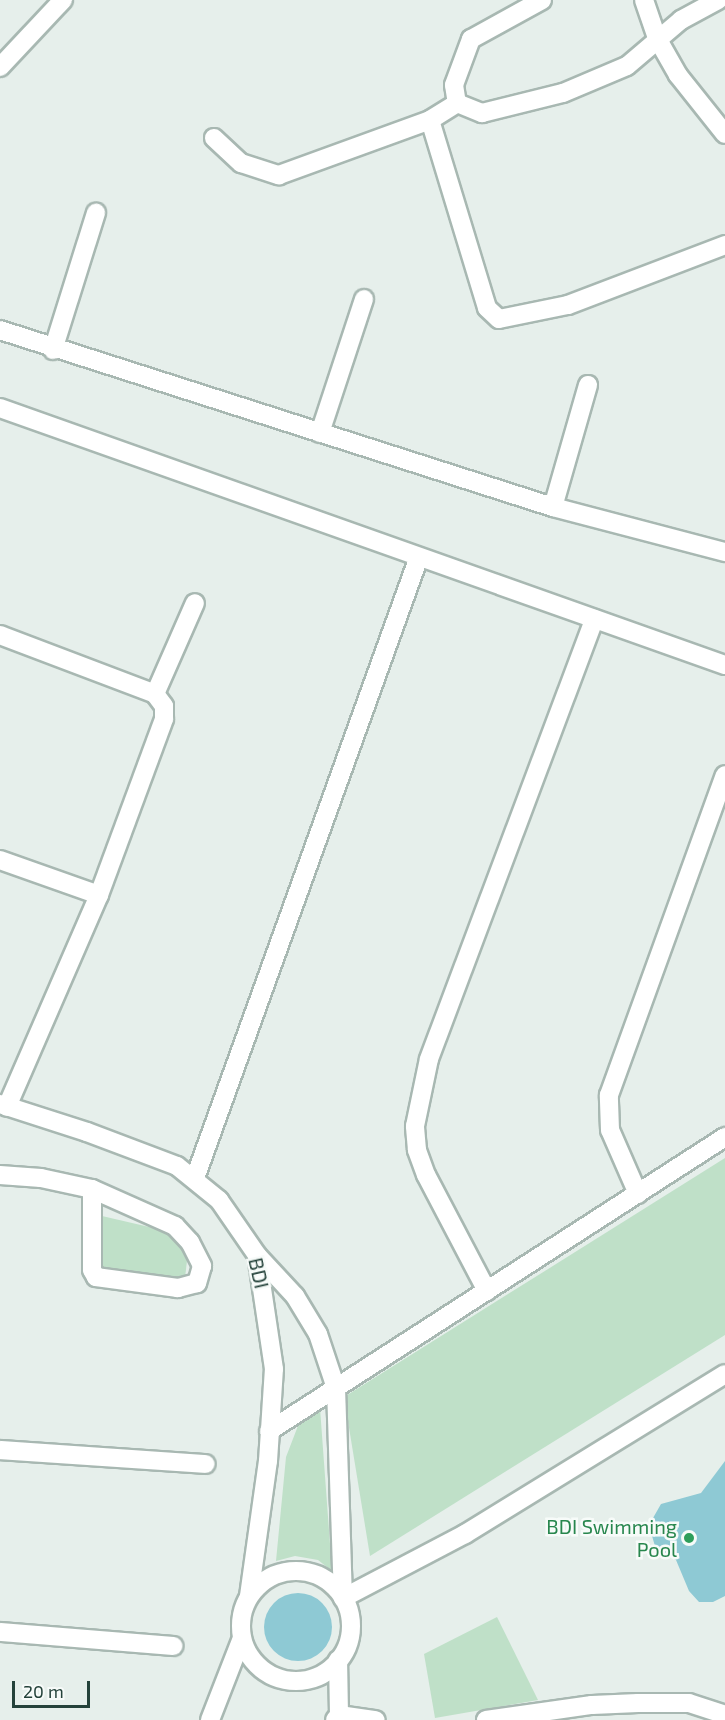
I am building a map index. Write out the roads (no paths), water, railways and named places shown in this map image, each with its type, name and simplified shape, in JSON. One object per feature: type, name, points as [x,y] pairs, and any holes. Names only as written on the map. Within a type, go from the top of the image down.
[{"type":"street","points":[[0,67],[63,0]]},
{"type":"street","points":[[457,103],[454,85],[471,39],[542,0]]},
{"type":"street","points":[[644,0],[657,38],[678,75],[725,134]]},
{"type":"street","points":[[457,103],[482,113],[563,93],[627,66],[657,38],[681,20],[718,0]]},
{"type":"street","points":[[214,138],[241,162],[279,175],[430,120],[457,103]]},
{"type":"street","points":[[430,120],[487,308],[499,319],[568,305],[725,245]]},
{"type":"street","points":[[53,350],[96,213]]},
{"type":"street","points":[[320,434],[364,300]]},
{"type":"street","points":[[0,330],[53,350],[553,507],[725,552]]},
{"type":"street","points":[[553,507],[588,385]]},
{"type":"street","points":[[0,408],[725,665]]},
{"type":"street","points":[[195,1178],[419,557]]},
{"type":"street","points":[[155,694],[195,603]]},
{"type":"street","points":[[487,1291],[426,1175],[417,1150],[415,1126],[429,1059],[594,619]]},
{"type":"street","points":[[0,635],[155,694],[164,706],[164,719],[99,895],[4,1106]]},
{"type":"street","points":[[638,1194],[610,1130],[609,1095],[725,775]]},
{"type":"street","points":[[0,860],[99,895]]},
{"type":"street","name":"BDI","points":[[4,1106],[87,1132],[177,1166],[195,1178],[219,1200],[257,1255],[274,1369],[269,1431],[249,1596]]},
{"type":"street","points":[[269,1431],[725,1137]]},
{"type":"street","points":[[0,1175],[41,1178],[92,1189],[175,1226],[190,1242],[202,1266],[197,1283],[178,1288],[96,1277],[92,1270],[92,1189]]},
{"type":"street","points":[[242,1638],[258,1667],[289,1681],[321,1675],[338,1660],[351,1632],[343,1598],[336,1388],[318,1334],[294,1296],[257,1255]]},
{"type":"street","points":[[343,1598],[465,1534],[725,1374]]},
{"type":"street","points":[[0,1450],[206,1464]]},
{"type":"street","points":[[210,1720],[242,1638],[241,1616],[249,1596],[273,1575],[293,1570],[324,1578],[343,1598]]},
{"type":"street","points":[[0,1632],[173,1646]]},
{"type":"street","points":[[338,1660],[337,1718],[376,1720]]},
{"type":"street","points":[[486,1720],[592,1705],[638,1702],[689,1703],[725,1715]]},
{"type":"water","name":"BDI Swimming Pool","points":[[725,1461],[725,1596],[713,1602],[699,1602],[689,1591],[676,1560],[656,1550],[649,1525],[661,1504],[701,1493]]},
{"type":"water","points":[[291,1593],[305,1593],[317,1598],[327,1608],[332,1627],[327,1646],[317,1656],[305,1661],[291,1661],[279,1656],[269,1646],[264,1634],[264,1620],[269,1608],[279,1598]]},
{"type":"place","name":"BDI Swimming Pool","points":[[689,1538]]}]
